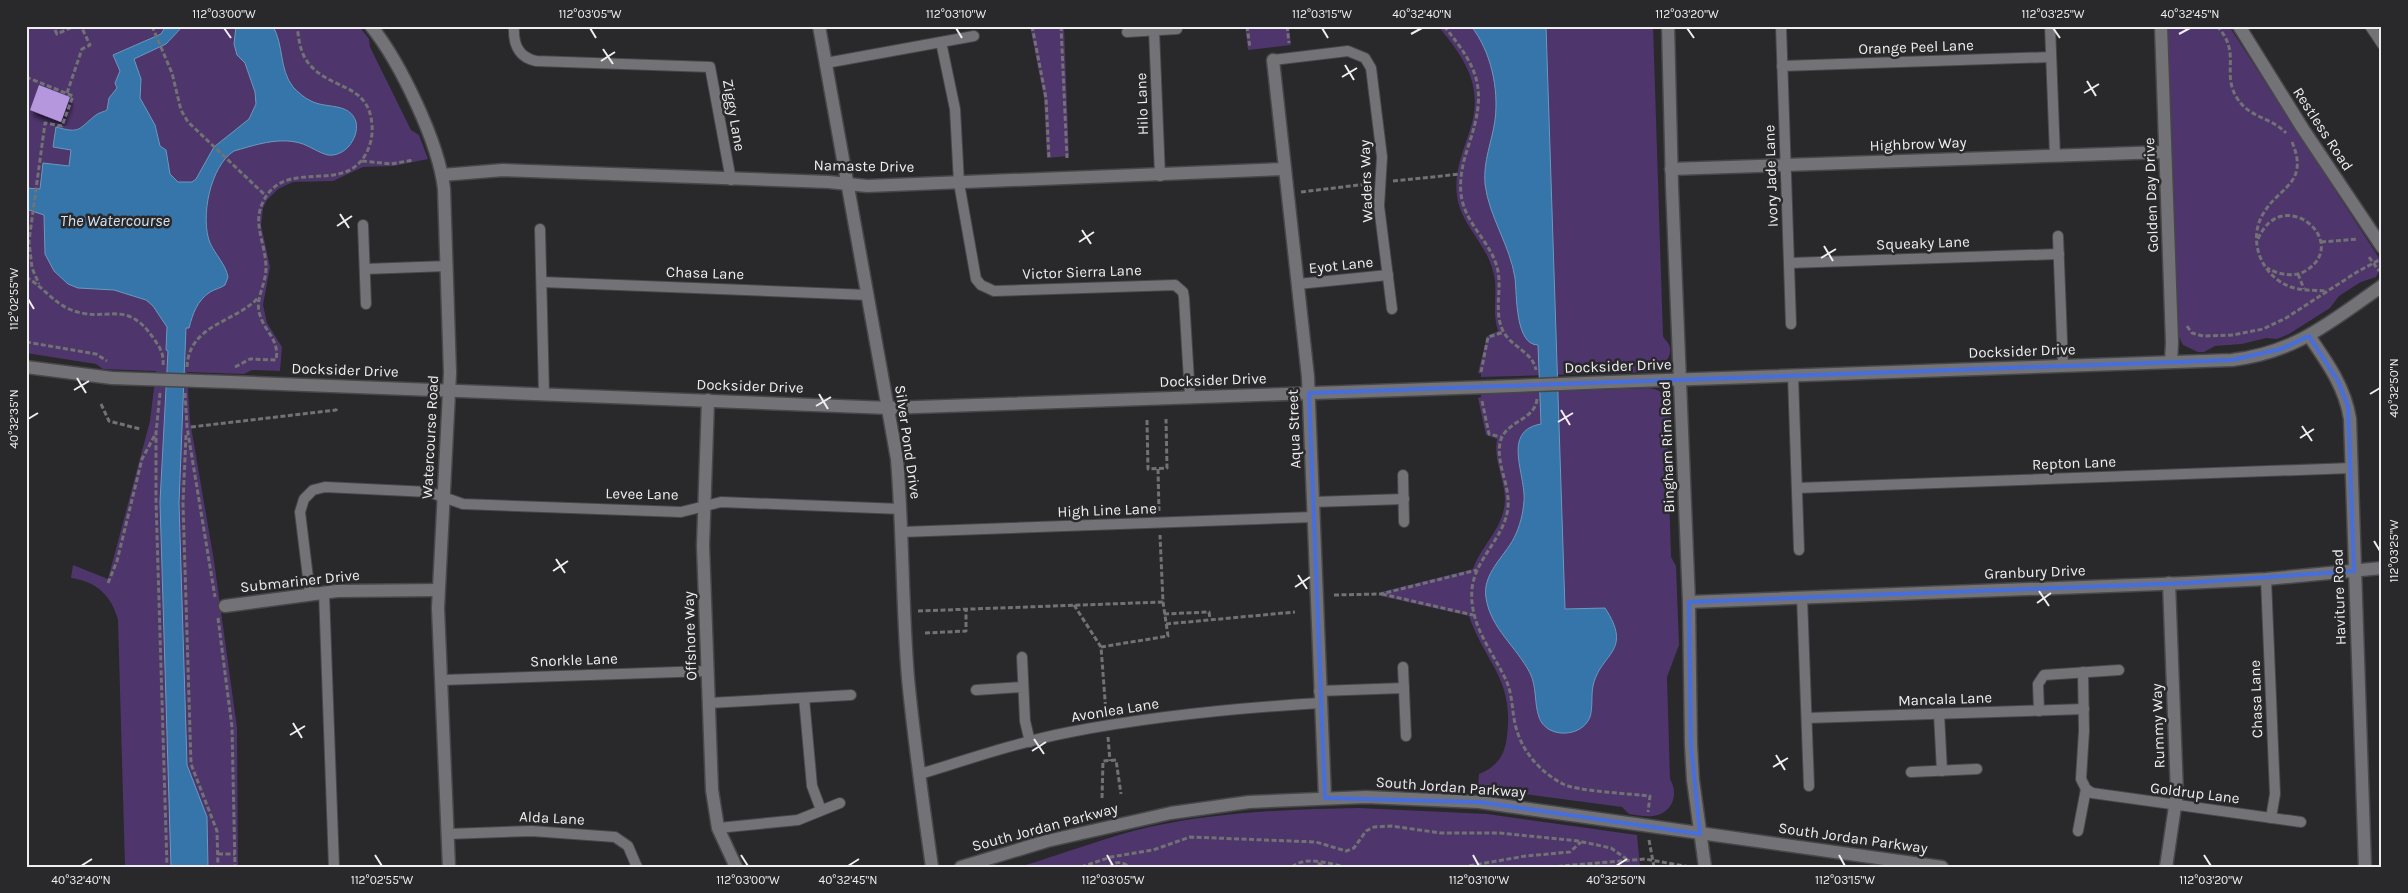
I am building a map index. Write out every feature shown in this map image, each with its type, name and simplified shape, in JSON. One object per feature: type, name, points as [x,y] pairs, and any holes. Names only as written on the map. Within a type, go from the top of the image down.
[{"type":"street","name":"Watercourse Road","points":[[371,26],[392,57],[429,134],[442,175],[447,266],[449,390],[438,590],[449,867]]},
{"type":"street","name":"Silver Pond Drive","points":[[819,26],[897,459],[908,669],[932,867]]},
{"type":"street","name":"Bingham Rim Road","points":[[1668,26],[1671,169],[1689,602],[1691,745],[1705,867]]},
{"type":"street","name":"Golden Day Drive","points":[[2161,26],[2172,342],[2171,362]]},
{"type":"street","name":"Restless Road","points":[[2239,26],[2303,129],[2382,247]]},
{"type":"street","name":"Aqua Street","points":[[1273,60],[1309,393],[1325,798]]},
{"type":"street","name":"Highbrow Way","points":[[1671,169],[2165,152]]},
{"type":"street","name":"Namaste Drive","points":[[442,175],[503,170],[867,186],[1285,170]]},
{"type":"street","name":"Docksider Drive","points":[[26,366],[112,378],[889,408],[2249,358],[2281,349],[2309,336],[2382,286]]},
{"type":"street","name":"Haviture Road","points":[[2309,336],[2344,393],[2350,419],[2365,867]]},
{"type":"street","name":"Offshore Way","points":[[708,400],[703,546],[712,790],[718,828],[736,867]]},
{"type":"street","name":"Granbury Drive","points":[[1689,602],[2169,584],[2266,579],[2382,568]]},
{"type":"street","name":"Rummy Way","points":[[2166,867],[2177,780],[2169,584]]},
{"type":"street","name":"Submariner Drive","points":[[219,607],[324,592],[438,590]]},
{"type":"street","name":"South Jordan Parkway","points":[[961,867],[1056,839],[1170,813],[1249,802],[1325,798],[1404,797],[1479,802],[1942,867]]},
{"type":"lane","name":"Ziggy Lane","points":[[514,26],[516,47],[524,57],[536,61],[710,67],[731,180]]},
{"type":"lane","name":"Ivory Jade Lane","points":[[1781,26],[1791,324]]},
{"type":"lane","points":[[2050,26],[2055,156]]},
{"type":"lane","points":[[2370,26],[2382,44]]},
{"type":"lane","name":"Hilo Lane","points":[[1154,30],[1160,176]]},
{"type":"lane","points":[[1127,32],[1177,30]]},
{"type":"lane","points":[[826,63],[974,36]]},
{"type":"lane","points":[[941,42],[955,109],[959,183]]},
{"type":"lane","name":"Waders Way","points":[[1273,60],[1348,51],[1360,54],[1368,62],[1372,74],[1382,157],[1379,206],[1392,309]]},
{"type":"lane","name":"Orange Peel Lane","points":[[1782,66],[2051,57]]},
{"type":"lane","name":"Victor Sierra Lane","points":[[959,183],[974,272],[976,279],[987,289],[994,291],[1170,284],[1179,288],[1184,298],[1190,397]]},
{"type":"lane","points":[[363,225],[366,304]]},
{"type":"lane","points":[[540,229],[544,394]]},
{"type":"lane","points":[[2058,236],[2063,366]]},
{"type":"lane","name":"Squeaky Lane","points":[[1789,263],[2058,254]]},
{"type":"lane","points":[[365,269],[447,266]]},
{"type":"lane","name":"Eyot Lane","points":[[1298,284],[1388,275]]},
{"type":"lane","name":"Chasa Lane","points":[[542,282],[868,295]]},
{"type":"lane","points":[[1792,376],[1799,550]]},
{"type":"lane","name":"Repton Lane","points":[[1797,488],[2352,468]]},
{"type":"lane","points":[[1403,475],[1404,522]]},
{"type":"lane","name":"Levee Lane","points":[[310,594],[300,512],[304,499],[313,490],[325,487],[428,492],[463,504],[681,512],[721,502],[901,509]]},
{"type":"lane","points":[[1313,502],[1404,499]]},
{"type":"lane","name":"High Line Lane","points":[[902,532],[1314,518]]},
{"type":"lane","name":"Chasa Lane","points":[[2266,579],[2275,794],[2270,818]]},
{"type":"lane","points":[[324,592],[334,867]]},
{"type":"lane","points":[[1802,597],[1810,786]]},
{"type":"lane","points":[[1022,657],[1025,721],[1030,742]]},
{"type":"lane","points":[[1403,667],[1406,736]]},
{"type":"lane","points":[[2039,711],[2038,684],[2040,677],[2047,674],[2119,670]]},
{"type":"lane","name":"Snorkle Lane","points":[[442,680],[707,671]]},
{"type":"lane","points":[[2078,831],[2086,789],[2081,774],[2084,742],[2082,672]]},
{"type":"lane","points":[[976,690],[1023,687]]},
{"type":"lane","name":"Avonlea Lane","points":[[920,774],[1030,742],[1107,726],[1320,697],[1404,688]]},
{"type":"lane","points":[[709,703],[851,695]]},
{"type":"lane","points":[[804,698],[812,786],[821,810]]},
{"type":"lane","name":"Mancala Lane","points":[[1807,718],[2084,709]]},
{"type":"lane","points":[[1939,714],[1942,771]]},
{"type":"lane","points":[[1911,772],[1978,769]]},
{"type":"lane","name":"Goldrup Lane","points":[[2086,789],[2098,796],[2301,822]]},
{"type":"lane","points":[[718,828],[793,821],[840,803]]},
{"type":"lane","name":"Alda Lane","points":[[448,834],[532,831],[615,837],[628,846],[637,867]]},
{"type":"path","points":[[55,30],[57,34],[75,26]]},
{"type":"path","points":[[68,93],[82,49],[90,45],[81,26]]},
{"type":"path","points":[[152,26],[172,73],[184,116],[193,129],[266,196]]},
{"type":"path","points":[[229,368],[250,359],[276,360],[278,348],[262,322],[259,296],[266,268],[257,222],[260,208],[266,196],[278,185],[292,179],[341,175],[349,172],[362,161],[372,136],[371,116],[368,108],[356,92],[326,78],[310,66],[300,45],[297,26]]},
{"type":"path","points":[[1032,26],[1046,98],[1049,159]]},
{"type":"path","points":[[1061,26],[1067,158]]},
{"type":"path","points":[[1247,26],[1250,48]]},
{"type":"path","points":[[1287,26],[1289,43]]},
{"type":"path","points":[[1444,26],[1463,50],[1478,84],[1480,106],[1461,174],[1462,198],[1468,218],[1496,266],[1500,285],[1498,312],[1504,332],[1516,348],[1532,360],[1536,368],[1536,378]]},
{"type":"path","points":[[2217,26],[2230,46],[2231,83],[2236,97],[2247,111],[2284,131],[2296,151],[2297,168],[2294,178],[2290,186],[2263,214],[2258,227],[2257,244],[2263,263],[2273,276],[2283,284],[2304,289],[2327,291]]},
{"type":"path","points":[[26,77],[73,96],[62,126],[45,123],[26,246]]},
{"type":"path","points":[[362,161],[391,164],[413,160]]},
{"type":"path","points":[[2257,244],[2260,234],[2270,222],[2289,215],[2301,218],[2312,225],[2321,242],[2316,262],[2306,271],[2298,274],[2283,274],[2267,268],[2263,263]]},
{"type":"path","points":[[2321,242],[2357,238],[2361,244]]},
{"type":"path","points":[[28,241],[32,268],[39,284]]},
{"type":"path","points":[[2365,251],[2376,262],[2379,271]]},
{"type":"path","points":[[2185,320],[2188,329],[2197,336],[2248,332],[2282,320],[2376,262]]},
{"type":"path","points":[[2283,274],[2283,284]]},
{"type":"path","points":[[2298,274],[2304,289]]},
{"type":"path","points":[[26,277],[39,284],[54,299],[69,309],[89,314],[123,314],[139,321],[145,326],[163,352],[163,369]]},
{"type":"path","points":[[186,369],[190,351],[202,333],[216,323],[238,314],[259,296]]},
{"type":"path","points":[[1481,372],[1488,337],[1504,332]]},
{"type":"path","points":[[26,342],[96,354],[111,364]]},
{"type":"path","points":[[161,387],[156,433],[156,501],[167,867]]},
{"type":"path","points":[[186,387],[189,427],[219,607],[232,727],[235,867]]},
{"type":"path","points":[[1537,398],[1533,411],[1507,430],[1501,437],[1499,450],[1507,484],[1508,508],[1502,528],[1477,570],[1472,591],[1473,615],[1509,686],[1514,724],[1520,741],[1531,758],[1548,774],[1565,785],[1650,796],[1647,815]]},
{"type":"path","points":[[1481,400],[1489,434],[1501,437]]},
{"type":"path","points":[[101,404],[109,421],[140,429]]},
{"type":"path","points":[[189,427],[336,410],[337,408]]},
{"type":"path","points":[[1147,420],[1148,469],[1158,469],[1167,468],[1166,419]]},
{"type":"path","points":[[189,427],[183,503],[191,764],[217,831],[218,867]]},
{"type":"path","points":[[108,583],[117,560],[142,459],[156,433]]},
{"type":"path","points":[[1101,647],[1168,636],[1163,602],[1158,469]]},
{"type":"path","points":[[1334,595],[1381,594],[1477,570]]},
{"type":"path","points":[[1381,594],[1473,615]]},
{"type":"path","points":[[911,611],[1163,602]]},
{"type":"path","points":[[1074,605],[1101,647],[1110,761]]},
{"type":"path","points":[[925,633],[966,632],[966,609]]},
{"type":"path","points":[[1164,614],[1209,612],[1210,619]]},
{"type":"path","points":[[1166,624],[1295,612]]},
{"type":"path","points":[[1102,798],[1103,762],[1116,760],[1121,794]]},
{"type":"path","points":[[1081,867],[1115,856],[1141,852],[1195,837],[1316,842],[1346,851],[1354,848],[1366,831],[1374,827],[1391,826],[1441,834],[1500,833],[1581,842],[1611,848],[1628,860]]},
{"type":"path","points":[[1648,836],[1654,867]]},
{"type":"path","points":[[1462,867],[1526,856],[1567,853],[1573,851],[1581,842]]},
{"type":"path","points":[[218,854],[235,854]]},
{"type":"path","points":[[1115,856],[1116,862]]},
{"type":"path","points":[[1292,867],[1305,860],[1346,867]]},
{"type":"path","points":[[1550,867],[1628,860],[1653,861],[1690,867]]},
{"type":"path","points":[[1313,861],[1324,867]]},
{"type":"path","points":[[1109,867],[1116,862],[1122,862],[1129,867]]},
{"type":"highlighted area","points":[[2309,336],[2338,381],[2348,406],[2354,571],[2186,583],[1689,602],[1691,745],[1700,834],[1479,802],[1325,798],[1309,393],[2232,360],[2281,349]]},
{"type":"shaded area","points":[[26,26],[359,26],[369,39],[370,47],[411,130],[419,135],[428,159],[394,166],[363,167],[333,181],[293,182],[278,189],[267,200],[263,208],[261,225],[270,267],[263,305],[267,323],[282,347],[280,371],[252,370],[244,374],[187,372],[190,421],[214,561],[237,728],[238,867],[125,867],[118,620],[112,604],[102,591],[88,582],[71,578],[73,565],[108,579],[150,421],[156,371],[103,369],[96,364],[26,353]]},
{"type":"shaded area","points":[[1030,26],[1064,26],[1069,156],[1047,158],[1044,98]]},
{"type":"shaded area","points":[[1245,26],[1289,26],[1291,45],[1248,50]]},
{"type":"shaded area","points":[[1438,26],[1653,26],[1663,336],[1670,348],[1669,357],[1659,368],[1651,372],[1481,377],[1481,374],[1478,373],[1487,336],[1498,331],[1495,315],[1495,278],[1493,271],[1490,261],[1463,216],[1456,188],[1461,156],[1473,117],[1474,88],[1464,63]]},
{"type":"shaded area","points":[[2166,26],[2229,26],[2379,258],[2381,268],[2376,277],[2361,282],[2339,296],[2330,308],[2289,334],[2277,339],[2266,338],[2242,344],[2215,346],[2204,352],[2198,352],[2183,345],[2177,333]]},
{"type":"shaded area","points":[[1655,389],[1666,396],[1670,407],[1667,428],[1671,557],[1676,566],[1679,645],[1667,677],[1670,779],[1674,791],[1670,807],[1660,814],[1644,816],[1629,814],[1622,807],[1478,788],[1479,774],[1491,768],[1502,755],[1506,743],[1508,716],[1503,685],[1469,616],[1381,596],[1381,592],[1473,569],[1497,528],[1504,510],[1505,500],[1497,455],[1497,439],[1486,435],[1478,398],[1481,397],[1481,394]]},
{"type":"shaded area","points":[[1359,808],[1487,814],[1637,835],[1640,867],[1019,867],[1120,835],[1179,821],[1256,812]]},
{"type":"water","name":"The Watercourse","points":[[166,26],[183,26],[166,44],[134,59],[141,79],[140,98],[155,125],[160,146],[166,150],[170,174],[178,182],[192,182],[196,179],[214,147],[249,119],[256,104],[255,92],[245,63],[237,55],[234,44],[236,26],[273,26],[279,41],[283,65],[293,87],[311,101],[349,111],[356,122],[355,135],[349,146],[342,152],[334,155],[325,154],[292,141],[267,142],[234,151],[219,168],[209,193],[206,220],[207,232],[210,243],[225,268],[228,277],[225,285],[210,292],[202,299],[194,312],[189,328],[186,328],[179,503],[187,765],[207,817],[208,867],[171,867],[160,502],[168,351],[166,350],[167,327],[153,306],[146,300],[114,290],[78,288],[68,284],[54,271],[45,254],[44,215],[26,209],[26,188],[40,189],[43,163],[69,166],[71,150],[53,147],[56,127],[70,130],[79,129],[96,115],[107,110],[109,98],[117,88],[115,83],[120,71],[113,55],[161,34]]},
{"type":"water","points":[[1471,26],[1546,26],[1565,609],[1605,608],[1613,623],[1616,634],[1616,643],[1597,675],[1593,686],[1590,717],[1580,729],[1572,732],[1556,732],[1543,724],[1537,712],[1534,684],[1530,673],[1498,628],[1486,598],[1487,581],[1490,573],[1514,538],[1522,515],[1524,490],[1518,455],[1519,444],[1522,435],[1529,428],[1541,424],[1538,345],[1530,343],[1521,328],[1515,278],[1509,254],[1487,196],[1485,184],[1486,159],[1495,120],[1496,96],[1492,71],[1484,47]]},
{"type":"building","points":[[39,85],[70,97],[61,122],[30,110]]}]
